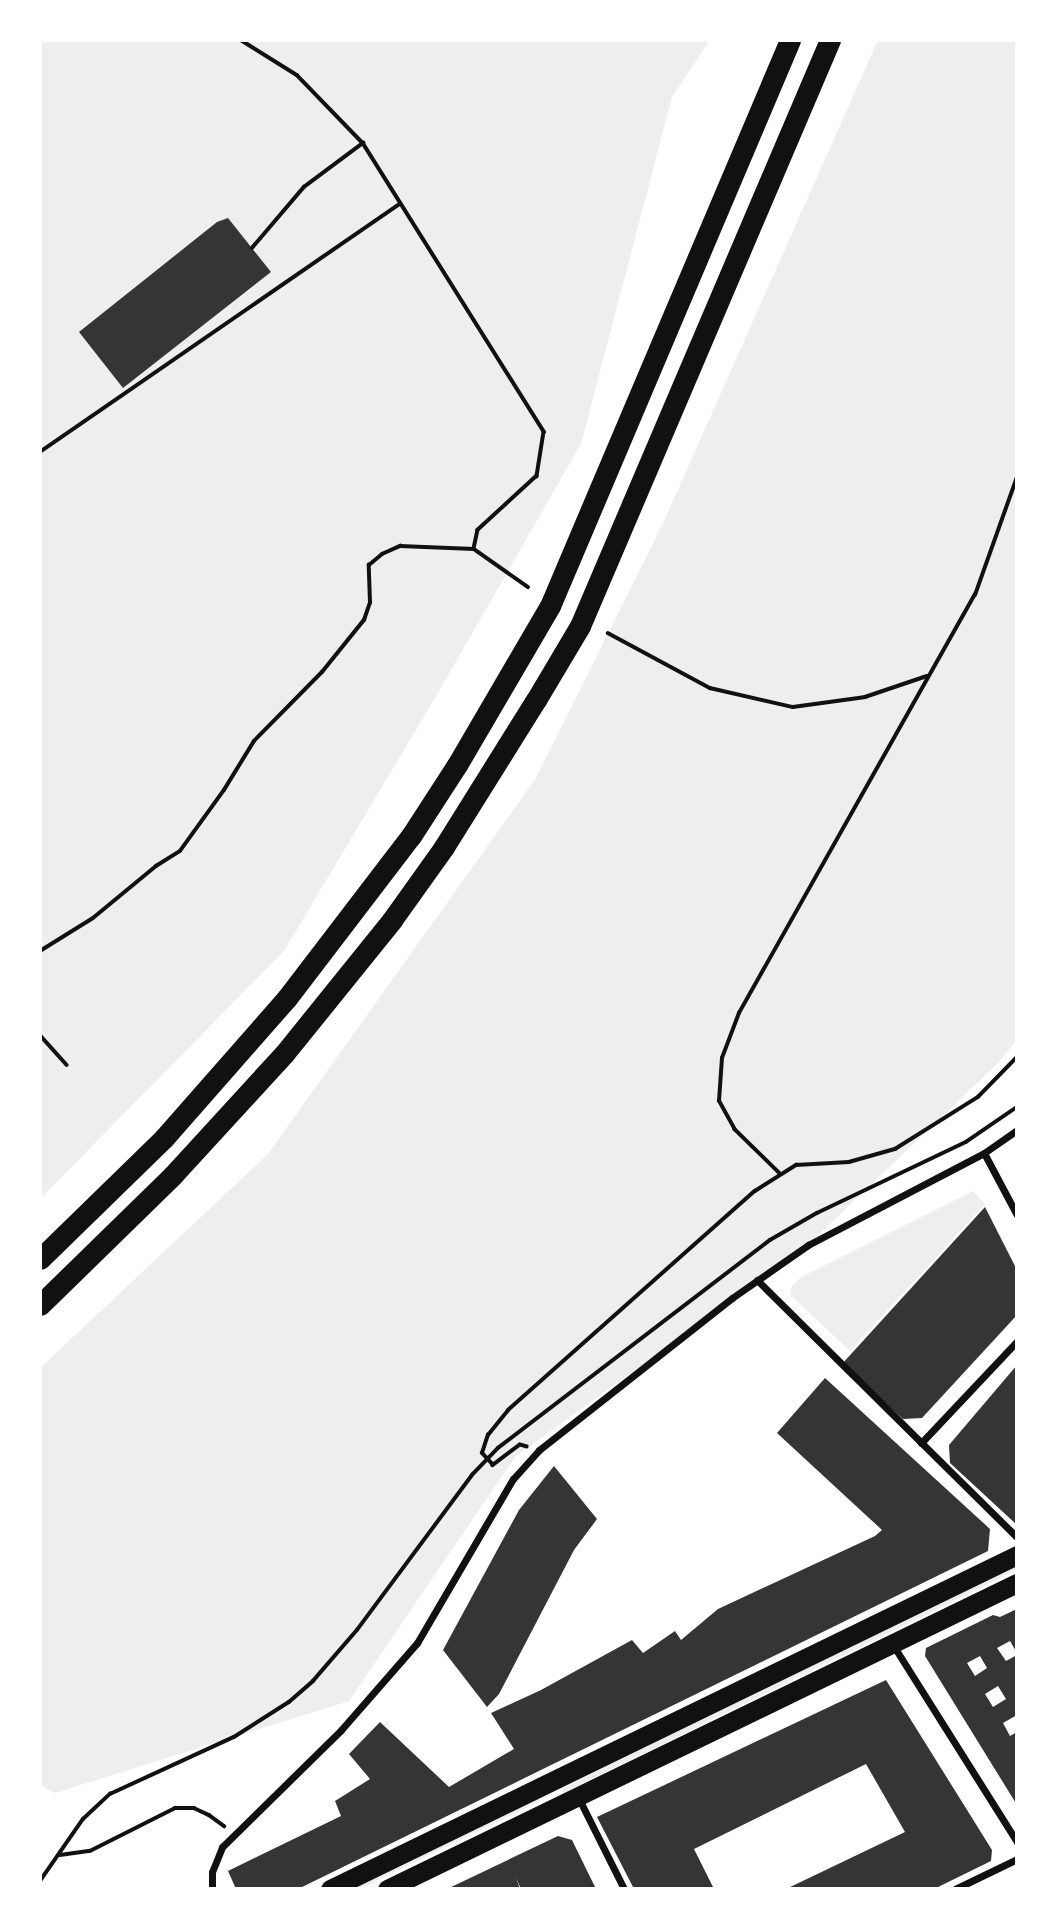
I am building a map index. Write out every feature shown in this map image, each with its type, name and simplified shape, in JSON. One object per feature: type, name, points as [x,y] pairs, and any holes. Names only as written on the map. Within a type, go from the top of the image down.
[{"type":"highway","points":[[40,1259],[164,1138],[287,998],[411,836],[457,765],[550,606],[790,40]]},
{"type":"highway","points":[[40,1305],[173,1175],[284,1054],[392,920],[444,847],[580,626],[830,40]]},
{"type":"highway","points":[[330,1889],[1017,1555]]},
{"type":"highway","points":[[387,1889],[1017,1583]]},
{"type":"street","points":[[212,1889],[212,1872],[216,1858],[232,1836],[341,1730],[393,1673],[433,1620],[513,1479],[539,1450],[757,1280],[808,1245],[984,1153],[1017,1130]]},
{"type":"street","points":[[984,1153],[1017,1215]]},
{"type":"street","points":[[757,1280],[1017,1537]]},
{"type":"street","points":[[922,1443],[1017,1341]]},
{"type":"street","points":[[893,1644],[1017,1842]]},
{"type":"street","points":[[578,1797],[624,1889]]},
{"type":"street","points":[[956,1889],[1017,1859]]},
{"type":"path","points":[[241,40],[297,75],[363,143],[544,432],[537,476],[478,530],[474,549]]},
{"type":"path","points":[[252,248],[304,187],[363,143]]},
{"type":"path","points":[[40,452],[400,204]]},
{"type":"path","points":[[779,1173],[735,1130],[719,1101],[722,1058],[738,1013],[975,595],[1017,477]]},
{"type":"path","points":[[40,951],[93,918],[156,866],[180,851],[224,790],[254,741],[322,672],[364,620],[370,603],[369,565],[382,554],[400,547],[474,549],[528,587]]},
{"type":"path","points":[[608,633],[710,688],[793,707],[865,697],[929,675]]},
{"type":"path","points":[[40,1035],[67,1065]]},
{"type":"path","points":[[40,1881],[83,1819],[110,1794],[234,1737],[289,1702],[313,1681],[357,1630],[485,1460],[484,1444],[508,1410],[779,1173],[796,1165],[849,1162],[895,1149],[978,1097],[1017,1058]]},
{"type":"path","points":[[485,1460],[493,1465],[520,1445],[539,1450]]},
{"type":"path","points":[[60,1855],[90,1851],[175,1808],[194,1808],[209,1815],[232,1836]]},
{"type":"shaded area","points":[[40,40],[710,40],[672,97],[581,444],[435,698],[284,951],[40,1199]]},
{"type":"shaded area","points":[[878,40],[1017,40],[1017,1039],[1000,1061],[808,1245],[515,1457],[349,1701],[55,1793],[40,1785],[40,1368],[268,1154],[536,778],[664,521]]},
{"type":"shaded area","points":[[973,1191],[985,1204],[850,1351],[790,1295],[792,1286],[801,1277]]},
{"type":"shaded area","points":[[1017,1566],[1017,1570],[563,1793],[562,1789],[714,1712]]},
{"type":"shaded area","points":[[539,1797],[540,1801],[360,1889],[352,1889]]},
{"type":"building","points":[[228,218],[271,272],[123,388],[79,332],[217,222]]},
{"type":"building","points":[[985,1207],[1017,1270],[1017,1315],[922,1418],[903,1419],[842,1364]]},
{"type":"building","points":[[1017,1365],[1017,1525],[950,1463],[949,1445]]},
{"type":"building","points":[[825,1378],[990,1529],[988,1551],[298,1889],[236,1889],[228,1871],[341,1816],[335,1801],[370,1779],[349,1754],[380,1722],[449,1787],[514,1749],[491,1713],[541,1690],[632,1640],[643,1653],[675,1631],[681,1640],[718,1609],[875,1536],[882,1530],[777,1433]]},
{"type":"building","points":[[554,1466],[597,1519],[574,1550],[499,1694],[487,1707],[443,1650],[519,1510]]},
{"type":"building","points":[[1017,1609],[1017,1653],[1010,1641],[997,1648],[1006,1661],[1017,1655],[1017,1715],[1003,1723],[1010,1736],[1017,1732],[1017,1805],[925,1656],[926,1648],[993,1615],[1000,1617]],"holes":[[[980,1656],[987,1668],[975,1676],[967,1663]],[[998,1686],[1006,1699],[993,1707],[985,1694]]]},
{"type":"building","points":[[886,1680],[992,1850],[991,1861],[934,1889],[786,1889],[905,1832],[866,1764],[694,1849],[714,1889],[634,1889],[597,1817]]},
{"type":"building","points":[[558,1836],[572,1840],[596,1889],[521,1889],[516,1878],[520,1889],[447,1889]]}]
